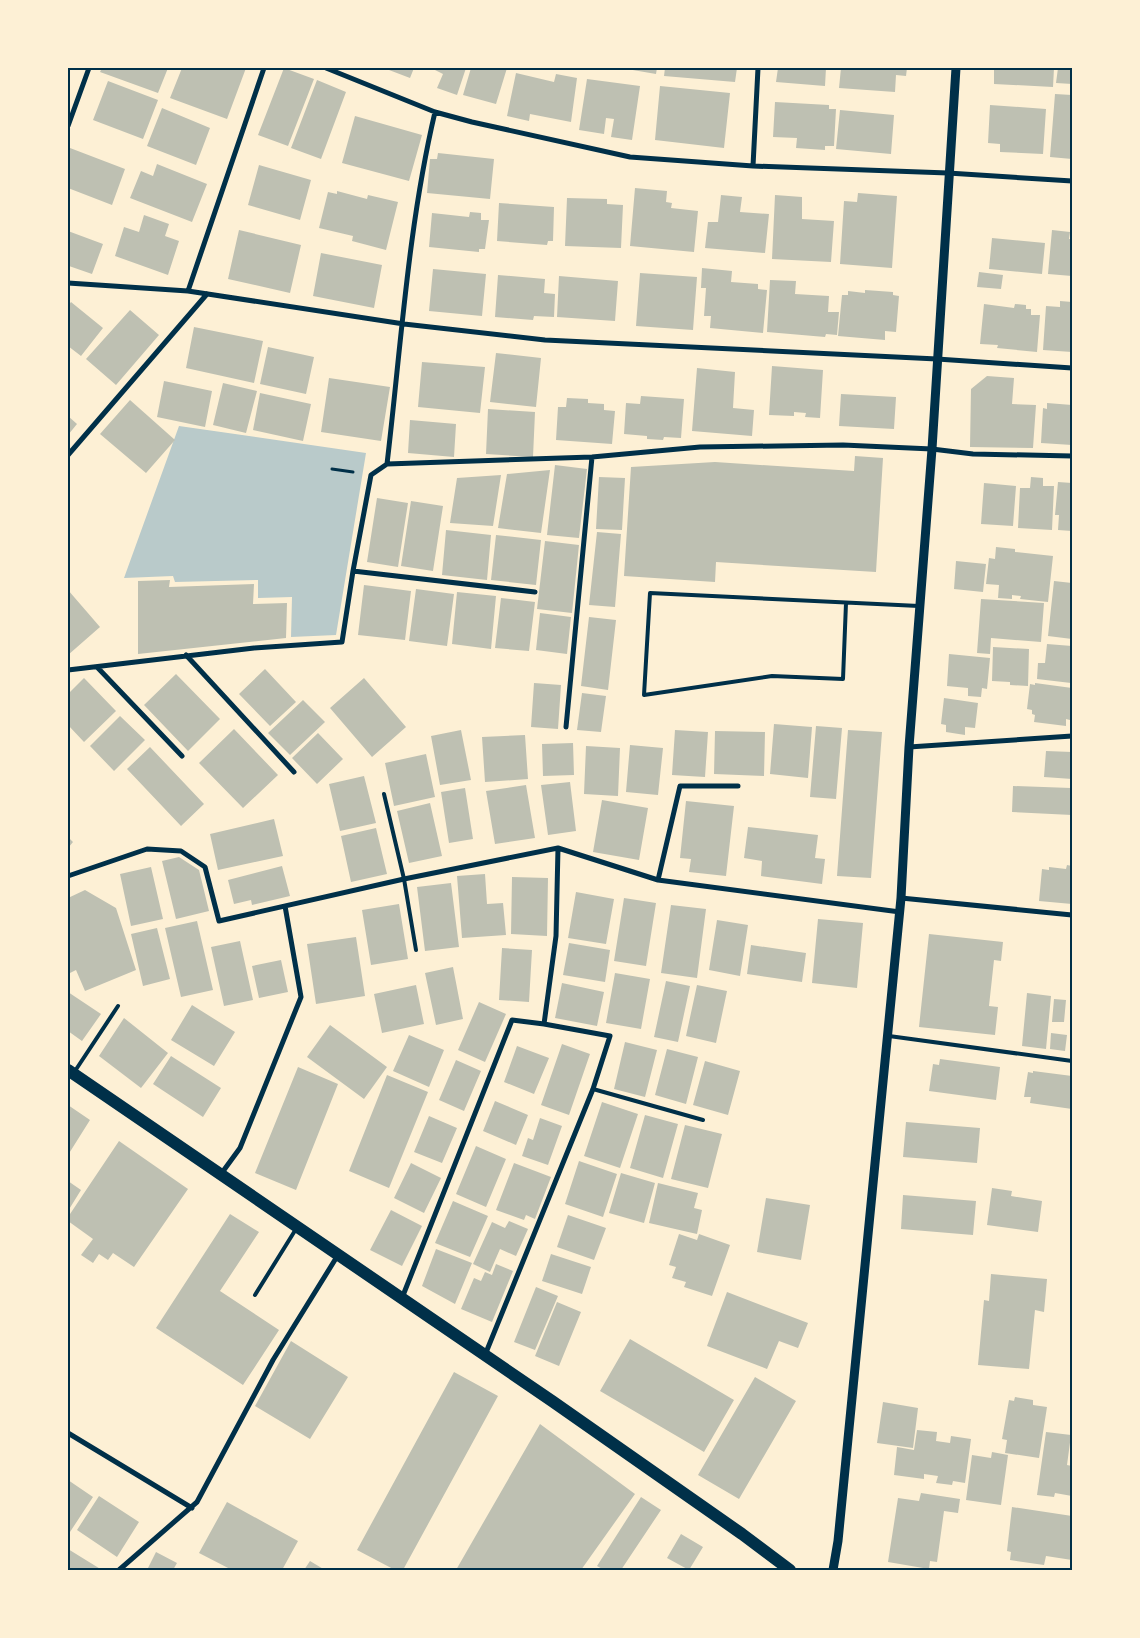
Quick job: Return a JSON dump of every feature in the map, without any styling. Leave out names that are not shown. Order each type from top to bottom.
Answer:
[{"type":"main road","points":[[70,1072],[402,1298],[742,1534],[790,1570]]},
{"type":"street","points":[[68,126],[89,68]]},
{"type":"street","points":[[188,291],[264,68]]},
{"type":"street","points":[[326,68],[435,112],[630,157],[753,166],[948,173],[1072,181]]},
{"type":"street","points":[[753,166],[758,68]]},
{"type":"street","points":[[832,1570],[838,1541],[886,1036],[900,912],[909,747],[932,449],[956,68]]},
{"type":"street","points":[[387,464],[404,324],[414,216],[423,163],[435,112]]},
{"type":"street","points":[[68,283],[188,291],[404,324],[545,340],[937,359],[1072,368]]},
{"type":"street","points":[[68,455],[207,294]]},
{"type":"street","points":[[68,670],[254,648],[342,642],[371,475],[387,464],[592,457],[710,447],[843,445],[932,449],[973,454],[1072,456]]},
{"type":"street","points":[[566,727],[592,457]]},
{"type":"street","points":[[353,571],[535,592]]},
{"type":"street","points":[[186,655],[294,772]]},
{"type":"street","points":[[97,667],[182,756]]},
{"type":"street","points":[[909,747],[1072,736]]},
{"type":"street","points":[[658,880],[680,786],[738,786]]},
{"type":"street","points":[[68,876],[147,849],[182,851],[205,867],[219,921],[404,879],[558,848],[658,880],[900,912]]},
{"type":"street","points":[[544,1024],[556,936],[558,848]]},
{"type":"street","points":[[901,898],[1072,915]]},
{"type":"street","points":[[221,1175],[240,1148],[301,998],[285,906]]},
{"type":"street","points":[[402,1298],[512,1020],[610,1036],[592,1089],[485,1356]]},
{"type":"street","points":[[119,1570],[198,1502],[272,1360],[338,1255]]},
{"type":"street","points":[[68,1433],[192,1508]]},
{"type":"lane","points":[[846,603],[843,679],[772,676],[644,695],[650,593],[919,606]]},
{"type":"lane","points":[[384,794],[404,879],[416,950]]},
{"type":"lane","points":[[70,1072],[118,1006]]},
{"type":"lane","points":[[886,1036],[1072,1061]]},
{"type":"lane","points":[[592,1089],[704,1120]]},
{"type":"lane","points":[[254,1295],[297,1227]]},
{"type":"shaded area","points":[[179,426],[366,453],[336,635],[291,637],[292,597],[258,598],[258,580],[175,582],[173,576],[124,578]]},
{"type":"building","points":[[102,68],[168,68],[158,93],[100,72]]},
{"type":"building","points":[[182,68],[246,68],[227,119],[170,98]]},
{"type":"building","points":[[284,68],[314,79],[288,146],[258,135]]},
{"type":"building","points":[[390,68],[414,68],[410,78],[389,70]]},
{"type":"building","points":[[431,68],[466,68],[457,95],[437,88],[443,74]]},
{"type":"building","points":[[471,68],[507,68],[496,104],[463,95]]},
{"type":"building","points":[[621,68],[657,68],[656,74]]},
{"type":"building","points":[[665,68],[737,68],[735,82],[664,76]]},
{"type":"building","points":[[778,68],[826,68],[825,86],[776,82]]},
{"type":"building","points":[[841,68],[907,68],[906,76],[896,75],[895,92],[839,88]]},
{"type":"building","points":[[994,68],[1054,68],[1053,87],[994,84]]},
{"type":"building","points":[[1058,68],[1072,68],[1072,84],[1056,83]]},
{"type":"building","points":[[516,73],[554,82],[556,74],[577,78],[571,122],[530,114],[529,121],[507,116]]},
{"type":"building","points":[[587,79],[640,86],[632,140],[611,137],[614,119],[606,118],[604,134],[579,130]]},
{"type":"building","points":[[317,80],[346,92],[321,159],[291,148]]},
{"type":"building","points":[[108,81],[158,100],[143,139],[93,120]]},
{"type":"building","points":[[660,86],[730,93],[724,148],[655,140]]},
{"type":"building","points":[[1055,94],[1072,95],[1072,159],[1050,157]]},
{"type":"building","points":[[775,102],[829,105],[829,109],[836,109],[834,146],[825,146],[825,150],[796,148],[797,138],[773,137]]},
{"type":"building","points":[[990,105],[1046,109],[1043,154],[1000,152],[1000,144],[988,143]]},
{"type":"building","points":[[162,108],[210,128],[196,165],[147,146]]},
{"type":"building","points":[[840,110],[894,115],[891,154],[836,149]]},
{"type":"building","points":[[355,116],[422,135],[409,181],[342,163]]},
{"type":"building","points":[[70,148],[125,169],[112,205],[68,188],[68,155]]},
{"type":"building","points":[[438,153],[494,159],[490,199],[427,193],[430,159],[437,159]]},
{"type":"building","points":[[157,164],[207,184],[192,222],[130,198],[141,171],[153,176]]},
{"type":"building","points":[[259,165],[311,180],[300,220],[248,205]]},
{"type":"building","points":[[635,188],[667,191],[666,202],[672,203],[671,208],[698,211],[694,252],[630,246]]},
{"type":"building","points":[[337,191],[367,199],[368,195],[398,202],[386,250],[352,241],[353,236],[319,228],[328,192],[337,194]]},
{"type":"building","points":[[858,193],[897,196],[892,268],[840,264],[844,201],[857,202]]},
{"type":"building","points":[[721,195],[742,197],[740,212],[769,214],[765,253],[705,248],[708,222],[718,222]]},
{"type":"building","points":[[775,195],[802,197],[802,219],[834,221],[831,262],[772,259]]},
{"type":"building","points":[[567,198],[607,199],[607,204],[623,205],[621,248],[565,246]]},
{"type":"building","points":[[499,203],[554,207],[553,241],[548,241],[547,245],[497,241]]},
{"type":"building","points":[[470,212],[481,213],[481,220],[489,220],[485,249],[479,249],[479,252],[429,247],[432,213],[469,217]]},
{"type":"building","points":[[144,215],[169,224],[165,236],[179,241],[168,275],[115,256],[124,227],[139,232]]},
{"type":"building","points":[[239,230],[301,245],[290,293],[228,279]]},
{"type":"building","points":[[1052,230],[1070,232],[1069,239],[1072,239],[1072,276],[1048,274]]},
{"type":"building","points":[[68,231],[103,244],[92,274],[69,266],[68,269]]},
{"type":"building","points":[[992,238],[1045,243],[1042,274],[989,269]]},
{"type":"building","points":[[321,253],[382,265],[374,308],[313,296]]},
{"type":"building","points":[[702,268],[732,271],[731,282],[758,284],[758,289],[767,290],[763,333],[710,328],[711,316],[704,316],[706,288],[701,288]]},
{"type":"building","points":[[433,269],[486,274],[482,316],[429,311]]},
{"type":"building","points":[[979,272],[1003,275],[1001,289],[977,287]]},
{"type":"building","points":[[640,273],[697,277],[693,330],[636,326]]},
{"type":"building","points":[[498,275],[545,279],[544,293],[555,294],[554,317],[534,316],[533,320],[495,317]]},
{"type":"building","points":[[559,276],[618,281],[615,321],[557,317]]},
{"type":"building","points":[[770,280],[796,281],[795,294],[829,296],[828,312],[839,312],[837,335],[826,334],[825,337],[767,332]]},
{"type":"building","points":[[865,290],[893,292],[893,295],[899,296],[896,332],[885,331],[885,340],[838,336],[842,295],[848,295],[848,291],[865,293]]},
{"type":"building","points":[[1060,301],[1072,302],[1072,352],[1043,350],[1046,306],[1060,307]]},
{"type":"building","points":[[71,302],[103,328],[81,356],[68,346],[68,306]]},
{"type":"building","points":[[984,304],[1014,308],[1015,304],[1026,305],[1026,309],[1031,309],[1031,315],[1040,315],[1037,352],[997,348],[998,345],[980,344]]},
{"type":"building","points":[[130,310],[159,335],[116,385],[86,359]]},
{"type":"building","points":[[194,327],[263,341],[254,383],[186,368]]},
{"type":"building","points":[[268,347],[314,357],[306,394],[260,384]]},
{"type":"building","points":[[496,353],[541,358],[536,407],[490,402]]},
{"type":"building","points":[[422,362],[485,367],[480,413],[418,407]]},
{"type":"building","points":[[772,366],[823,370],[820,418],[805,417],[806,413],[794,412],[794,416],[769,415]]},
{"type":"building","points":[[697,368],[735,372],[733,408],[754,410],[752,436],[692,431]]},
{"type":"building","points":[[987,376],[1014,378],[1012,404],[1036,405],[1033,448],[970,447],[971,389]]},
{"type":"building","points":[[329,378],[390,387],[381,441],[321,432]]},
{"type":"building","points":[[164,381],[212,391],[205,427],[157,417]]},
{"type":"building","points":[[223,383],[257,391],[246,433],[213,425]]},
{"type":"building","points":[[260,393],[311,404],[303,441],[253,430]]},
{"type":"building","points":[[841,394],[896,397],[894,429],[839,426]]},
{"type":"building","points":[[641,396],[684,399],[681,438],[647,439],[647,436],[624,434],[626,403],[640,404]]},
{"type":"building","points":[[567,398],[588,399],[588,403],[604,404],[604,410],[615,411],[612,444],[556,440],[558,407],[566,407]]},
{"type":"building","points":[[130,400],[175,440],[146,473],[100,434]]},
{"type":"building","points":[[1047,403],[1072,405],[1072,445],[1041,443],[1043,408],[1047,409]]},
{"type":"building","points":[[488,409],[535,412],[533,457],[486,454]]},
{"type":"building","points":[[68,416],[77,424],[68,435]]},
{"type":"building","points":[[410,420],[456,424],[454,457],[408,453]]},
{"type":"building","points":[[855,456],[883,458],[876,572],[716,562],[715,582],[624,576],[631,467],[715,462],[854,471]]},
{"type":"building","points":[[555,465],[587,469],[579,538],[547,535]]},
{"type":"building","points":[[550,470],[541,533],[498,528],[507,474]]},
{"type":"building","points":[[501,475],[493,526],[450,523],[457,478]]},
{"type":"building","points":[[599,477],[625,478],[622,530],[596,529]]},
{"type":"building","points":[[1031,477],[1043,478],[1043,486],[1054,486],[1052,530],[1018,528],[1020,488],[1030,488]]},
{"type":"building","points":[[1058,482],[1072,483],[1072,531],[1058,530],[1059,515],[1055,515]]},
{"type":"building","points":[[984,483],[1016,486],[1013,526],[981,524]]},
{"type":"building","points":[[377,498],[408,503],[398,567],[367,562]]},
{"type":"building","points":[[411,501],[443,506],[433,571],[401,566]]},
{"type":"building","points":[[446,530],[491,535],[487,580],[442,575]]},
{"type":"building","points":[[597,532],[621,534],[615,607],[589,605]]},
{"type":"building","points":[[496,535],[541,540],[536,585],[491,580]]},
{"type":"building","points":[[545,541],[579,545],[572,613],[537,609]]},
{"type":"building","points":[[996,547],[1015,549],[1015,552],[1053,556],[1048,602],[1020,599],[1021,596],[1012,595],[1012,599],[998,598],[999,585],[986,584],[989,558],[995,559]]},
{"type":"building","points":[[956,561],[986,564],[983,592],[954,589]]},
{"type":"building","points":[[170,580],[169,587],[254,584],[253,604],[287,603],[286,638],[138,654],[138,581]]},
{"type":"building","points":[[1054,581],[1072,583],[1072,639],[1048,636]]},
{"type":"building","points":[[364,585],[411,591],[405,640],[358,635]]},
{"type":"building","points":[[416,589],[454,594],[447,646],[409,641]]},
{"type":"building","points":[[68,590],[100,627],[68,655]]},
{"type":"building","points":[[457,592],[496,596],[491,649],[452,644]]},
{"type":"building","points":[[501,598],[535,602],[529,651],[495,648]]},
{"type":"building","points":[[981,599],[1044,603],[1041,642],[991,638],[990,654],[977,653]]},
{"type":"building","points":[[540,613],[571,617],[567,654],[536,650]]},
{"type":"building","points":[[589,617],[616,620],[608,690],[581,686]]},
{"type":"building","points":[[1047,644],[1072,646],[1071,683],[1037,679],[1038,663],[1045,663]]},
{"type":"building","points":[[993,647],[1029,649],[1028,686],[992,681]]},
{"type":"building","points":[[949,654],[990,658],[987,689],[982,688],[981,697],[968,696],[968,688],[947,686]]},
{"type":"building","points":[[265,669],[296,702],[270,726],[239,694]]},
{"type":"building","points":[[176,674],[220,719],[188,751],[144,705]]},
{"type":"building","points":[[84,678],[116,711],[84,742],[68,725],[68,694]]},
{"type":"building","points":[[364,678],[406,727],[372,757],[330,708]]},
{"type":"building","points":[[534,683],[561,685],[558,729],[531,727]]},
{"type":"building","points":[[1035,683],[1072,688],[1070,720],[1066,719],[1066,726],[1034,722],[1035,715],[1032,714],[1032,710],[1027,709],[1030,684],[1035,685]]},
{"type":"building","points":[[582,693],[606,696],[601,732],[577,730]]},
{"type":"building","points":[[944,698],[978,703],[975,728],[965,727],[965,735],[946,732],[946,725],[941,724]]},
{"type":"building","points":[[303,700],[325,722],[290,755],[268,733]]},
{"type":"building","points":[[120,716],[145,740],[114,771],[90,746]]},
{"type":"building","points":[[774,724],[812,727],[808,778],[770,774]]},
{"type":"building","points":[[816,726],[842,728],[836,799],[810,797]]},
{"type":"building","points":[[234,729],[278,775],[243,808],[199,763]]},
{"type":"building","points":[[461,730],[471,780],[440,785],[431,736]]},
{"type":"building","points":[[675,730],[708,732],[705,777],[672,775]]},
{"type":"building","points":[[848,730],[882,732],[871,878],[837,876]]},
{"type":"building","points":[[715,731],[765,732],[764,776],[714,774]]},
{"type":"building","points":[[318,733],[343,759],[317,784],[292,758]]},
{"type":"building","points":[[525,735],[528,779],[485,782],[482,737]]},
{"type":"building","points":[[573,743],[574,775],[543,776],[542,744]]},
{"type":"building","points":[[630,745],[663,748],[658,795],[626,792]]},
{"type":"building","points":[[586,746],[620,748],[618,796],[584,794]]},
{"type":"building","points":[[150,747],[204,804],[181,826],[127,769]]},
{"type":"building","points":[[1046,751],[1072,752],[1072,779],[1044,777]]},
{"type":"building","points":[[426,754],[435,797],[394,806],[385,763]]},
{"type":"building","points":[[364,776],[376,823],[340,831],[329,784]]},
{"type":"building","points":[[570,782],[576,831],[548,835],[541,785]]},
{"type":"building","points":[[526,785],[535,838],[495,844],[486,791]]},
{"type":"building","points":[[1013,786],[1071,788],[1072,815],[1012,812]]},
{"type":"building","points":[[465,788],[473,839],[449,843],[441,792]]},
{"type":"building","points":[[602,800],[648,808],[639,860],[593,852]]},
{"type":"building","points":[[686,801],[734,806],[726,876],[689,872],[691,859],[680,858]]},
{"type":"building","points":[[430,803],[442,856],[409,863],[397,811]]},
{"type":"building","points":[[274,819],[283,856],[218,870],[210,834]]},
{"type":"building","points":[[748,827],[818,835],[815,858],[825,859],[822,884],[761,876],[762,861],[744,858]]},
{"type":"building","points":[[376,828],[387,874],[351,882],[341,836]]},
{"type":"building","points":[[68,837],[73,842],[68,848]]},
{"type":"building","points":[[179,857],[199,870],[209,911],[176,919],[162,861]]},
{"type":"building","points":[[1067,865],[1072,866],[1072,904],[1039,901],[1042,869],[1049,870],[1049,867],[1066,869]]},
{"type":"building","points":[[282,866],[290,896],[252,905],[251,900],[234,904],[228,880]]},
{"type":"building","points":[[151,867],[163,919],[131,926],[120,874]]},
{"type":"building","points":[[485,874],[487,904],[503,903],[506,935],[462,938],[457,876]]},
{"type":"building","points":[[512,877],[548,878],[547,936],[511,934]]},
{"type":"building","points":[[451,883],[459,947],[425,951],[417,887]]},
{"type":"building","points":[[85,890],[116,908],[136,970],[85,991],[76,970],[68,974],[68,898]]},
{"type":"building","points":[[576,892],[614,899],[606,944],[568,938]]},
{"type":"building","points":[[624,898],[656,903],[646,966],[614,961]]},
{"type":"building","points":[[399,904],[408,959],[371,965],[362,910]]},
{"type":"building","points":[[671,905],[706,909],[697,978],[661,973]]},
{"type":"building","points":[[818,919],[863,923],[857,988],[812,983]]},
{"type":"building","points":[[717,920],[748,925],[740,976],[709,970]]},
{"type":"building","points":[[197,921],[213,990],[181,997],[165,928]]},
{"type":"building","points":[[157,928],[170,979],[143,986],[131,934]]},
{"type":"building","points":[[929,934],[1003,942],[1001,961],[994,960],[989,1006],[998,1007],[995,1035],[919,1027]]},
{"type":"building","points":[[356,937],[365,996],[316,1004],[307,944]]},
{"type":"building","points":[[240,941],[253,1000],[224,1006],[211,947]]},
{"type":"building","points":[[569,943],[610,950],[605,982],[563,975]]},
{"type":"building","points":[[751,945],[806,953],[802,982],[747,974]]},
{"type":"building","points":[[502,948],[532,950],[529,1002],[499,1000]]},
{"type":"building","points":[[281,960],[288,992],[259,998],[252,966]]},
{"type":"building","points":[[453,967],[463,1019],[436,1025],[425,973]]},
{"type":"building","points":[[615,973],[650,979],[641,1029],[606,1023]]},
{"type":"building","points":[[666,981],[690,986],[678,1042],[654,1037]]},
{"type":"building","points":[[562,983],[604,992],[597,1026],[555,1018]]},
{"type":"building","points":[[416,985],[424,1024],[382,1033],[374,994]]},
{"type":"building","points":[[697,985],[727,991],[716,1043],[686,1036]]},
{"type":"building","points":[[68,992],[101,1014],[82,1041],[68,1031]]},
{"type":"building","points":[[1027,993],[1051,996],[1046,1049],[1022,1046]]},
{"type":"building","points":[[1054,999],[1066,1000],[1064,1022],[1052,1022]]},
{"type":"building","points":[[479,1002],[506,1014],[485,1062],[458,1050]]},
{"type":"building","points":[[192,1005],[235,1032],[214,1066],[171,1040]]},
{"type":"building","points":[[124,1018],[168,1053],[141,1088],[99,1056]]},
{"type":"building","points":[[330,1025],[387,1067],[364,1099],[307,1057]]},
{"type":"building","points":[[1051,1033],[1067,1035],[1065,1051],[1050,1049]]},
{"type":"building","points":[[409,1035],[444,1050],[429,1087],[393,1071]]},
{"type":"building","points":[[625,1042],[657,1050],[645,1097],[614,1089]]},
{"type":"building","points":[[562,1044],[590,1054],[569,1115],[541,1105]]},
{"type":"building","points":[[517,1046],[549,1058],[534,1094],[504,1082]]},
{"type":"building","points":[[667,1049],[698,1057],[686,1104],[655,1095]]},
{"type":"building","points":[[171,1056],[221,1088],[203,1117],[153,1084]]},
{"type":"building","points":[[940,1059],[1000,1067],[996,1100],[929,1091],[933,1064],[939,1065]]},
{"type":"building","points":[[456,1060],[481,1071],[464,1111],[439,1100]]},
{"type":"building","points":[[705,1061],[740,1071],[728,1115],[693,1105]]},
{"type":"building","points":[[298,1067],[338,1084],[296,1190],[255,1173]]},
{"type":"building","points":[[1033,1071],[1072,1076],[1072,1109],[1030,1103],[1031,1097],[1024,1097],[1028,1072],[1033,1073]]},
{"type":"building","points":[[387,1075],[428,1092],[389,1188],[349,1171]]},
{"type":"building","points":[[495,1101],[528,1115],[516,1145],[483,1131]]},
{"type":"building","points":[[602,1102],[638,1114],[620,1168],[584,1156]]},
{"type":"building","points":[[68,1105],[90,1120],[68,1155]]},
{"type":"building","points":[[645,1115],[678,1124],[663,1178],[630,1168]]},
{"type":"building","points":[[429,1116],[457,1128],[442,1163],[414,1152]]},
{"type":"building","points":[[540,1118],[562,1126],[548,1165],[522,1156],[528,1138],[533,1140]]},
{"type":"building","points":[[906,1122],[980,1128],[977,1163],[903,1157]]},
{"type":"building","points":[[685,1125],[722,1134],[708,1188],[671,1179]]},
{"type":"building","points":[[119,1141],[188,1189],[134,1267],[113,1253],[108,1260],[99,1254],[93,1263],[81,1255],[93,1239],[68,1221],[68,1217]]},
{"type":"building","points":[[476,1146],[506,1159],[486,1207],[456,1194]]},
{"type":"building","points":[[579,1161],[617,1174],[603,1217],[565,1204]]},
{"type":"building","points":[[411,1163],[441,1178],[424,1213],[394,1198]]},
{"type":"building","points":[[514,1163],[551,1177],[535,1219],[526,1215],[524,1220],[496,1210]]},
{"type":"building","points":[[621,1173],[655,1183],[644,1223],[609,1213]]},
{"type":"building","points":[[68,1181],[81,1190],[68,1211]]},
{"type":"building","points":[[658,1183],[698,1193],[694,1208],[702,1210],[697,1234],[649,1223]]},
{"type":"building","points":[[992,1188],[1012,1191],[1011,1196],[1042,1201],[1038,1232],[987,1225]]},
{"type":"building","points":[[903,1195],[976,1201],[973,1235],[901,1229]]},
{"type":"building","points":[[766,1198],[810,1205],[801,1260],[757,1252]]},
{"type":"building","points":[[453,1201],[488,1216],[470,1257],[435,1243]]},
{"type":"building","points":[[391,1210],[422,1226],[402,1266],[370,1250]]},
{"type":"building","points":[[230,1214],[259,1232],[220,1291],[279,1330],[243,1385],[156,1328]]},
{"type":"building","points":[[568,1215],[606,1228],[594,1260],[557,1247]]},
{"type":"building","points":[[509,1221],[528,1229],[516,1256],[500,1249],[490,1272],[473,1264],[492,1222],[505,1228]]},
{"type":"building","points":[[679,1234],[697,1240],[699,1234],[730,1245],[712,1296],[684,1287],[686,1282],[672,1278],[676,1267],[669,1265]]},
{"type":"building","points":[[436,1249],[472,1263],[455,1304],[422,1286]]},
{"type":"building","points":[[551,1254],[591,1267],[582,1294],[542,1281]]},
{"type":"building","points":[[496,1264],[513,1271],[492,1322],[461,1309],[474,1278],[481,1281],[485,1272],[492,1275]]},
{"type":"building","points":[[991,1274],[1047,1279],[1044,1312],[1035,1310],[1029,1369],[978,1365],[984,1300],[989,1301]]},
{"type":"building","points":[[536,1287],[558,1296],[535,1350],[514,1342]]},
{"type":"building","points":[[727,1292],[808,1323],[798,1348],[779,1341],[767,1369],[707,1346]]},
{"type":"building","points":[[557,1302],[581,1312],[559,1366],[535,1356]]},
{"type":"building","points":[[630,1339],[734,1400],[704,1452],[600,1391]]},
{"type":"building","points":[[291,1341],[348,1377],[310,1439],[255,1406]]},
{"type":"building","points":[[454,1372],[498,1396],[403,1570],[395,1570],[357,1550]]},
{"type":"building","points":[[755,1377],[796,1401],[739,1499],[698,1475]]},
{"type":"building","points":[[1015,1397],[1033,1400],[1033,1405],[1047,1407],[1039,1458],[1005,1453],[1007,1440],[1002,1439],[1009,1400],[1014,1401]]},
{"type":"building","points":[[883,1402],[918,1408],[913,1448],[877,1443]]},
{"type":"building","points":[[540,1424],[635,1494],[581,1570],[456,1570]]},
{"type":"building","points":[[917,1430],[937,1432],[936,1441],[950,1443],[951,1436],[971,1439],[965,1483],[953,1481],[952,1485],[936,1483],[938,1476],[924,1474],[924,1479],[894,1475],[897,1447],[914,1450]]},
{"type":"building","points":[[1046,1432],[1071,1435],[1067,1465],[1072,1466],[1072,1496],[1055,1493],[1054,1497],[1037,1495]]},
{"type":"building","points":[[992,1452],[1008,1455],[1001,1505],[966,1500],[972,1455],[991,1458]]},
{"type":"building","points":[[68,1480],[93,1497],[70,1532],[68,1531]]},
{"type":"building","points":[[921,1493],[960,1499],[958,1513],[944,1511],[937,1562],[930,1561],[929,1569],[888,1562],[898,1498],[919,1501]]},
{"type":"building","points":[[99,1496],[139,1522],[117,1557],[77,1530]]},
{"type":"building","points":[[641,1497],[661,1510],[621,1570],[604,1570],[597,1566]]},
{"type":"building","points":[[227,1502],[298,1541],[282,1570],[232,1570],[199,1553]]},
{"type":"building","points":[[1012,1507],[1072,1516],[1072,1560],[1046,1556],[1044,1565],[1010,1560],[1011,1552],[1007,1551]]},
{"type":"building","points":[[681,1534],[703,1547],[689,1570],[667,1558]]},
{"type":"building","points":[[68,1549],[102,1570],[68,1570]]},
{"type":"building","points":[[156,1552],[177,1563],[173,1570],[147,1570]]},
{"type":"building","points":[[310,1561],[325,1570],[304,1570]]}]
